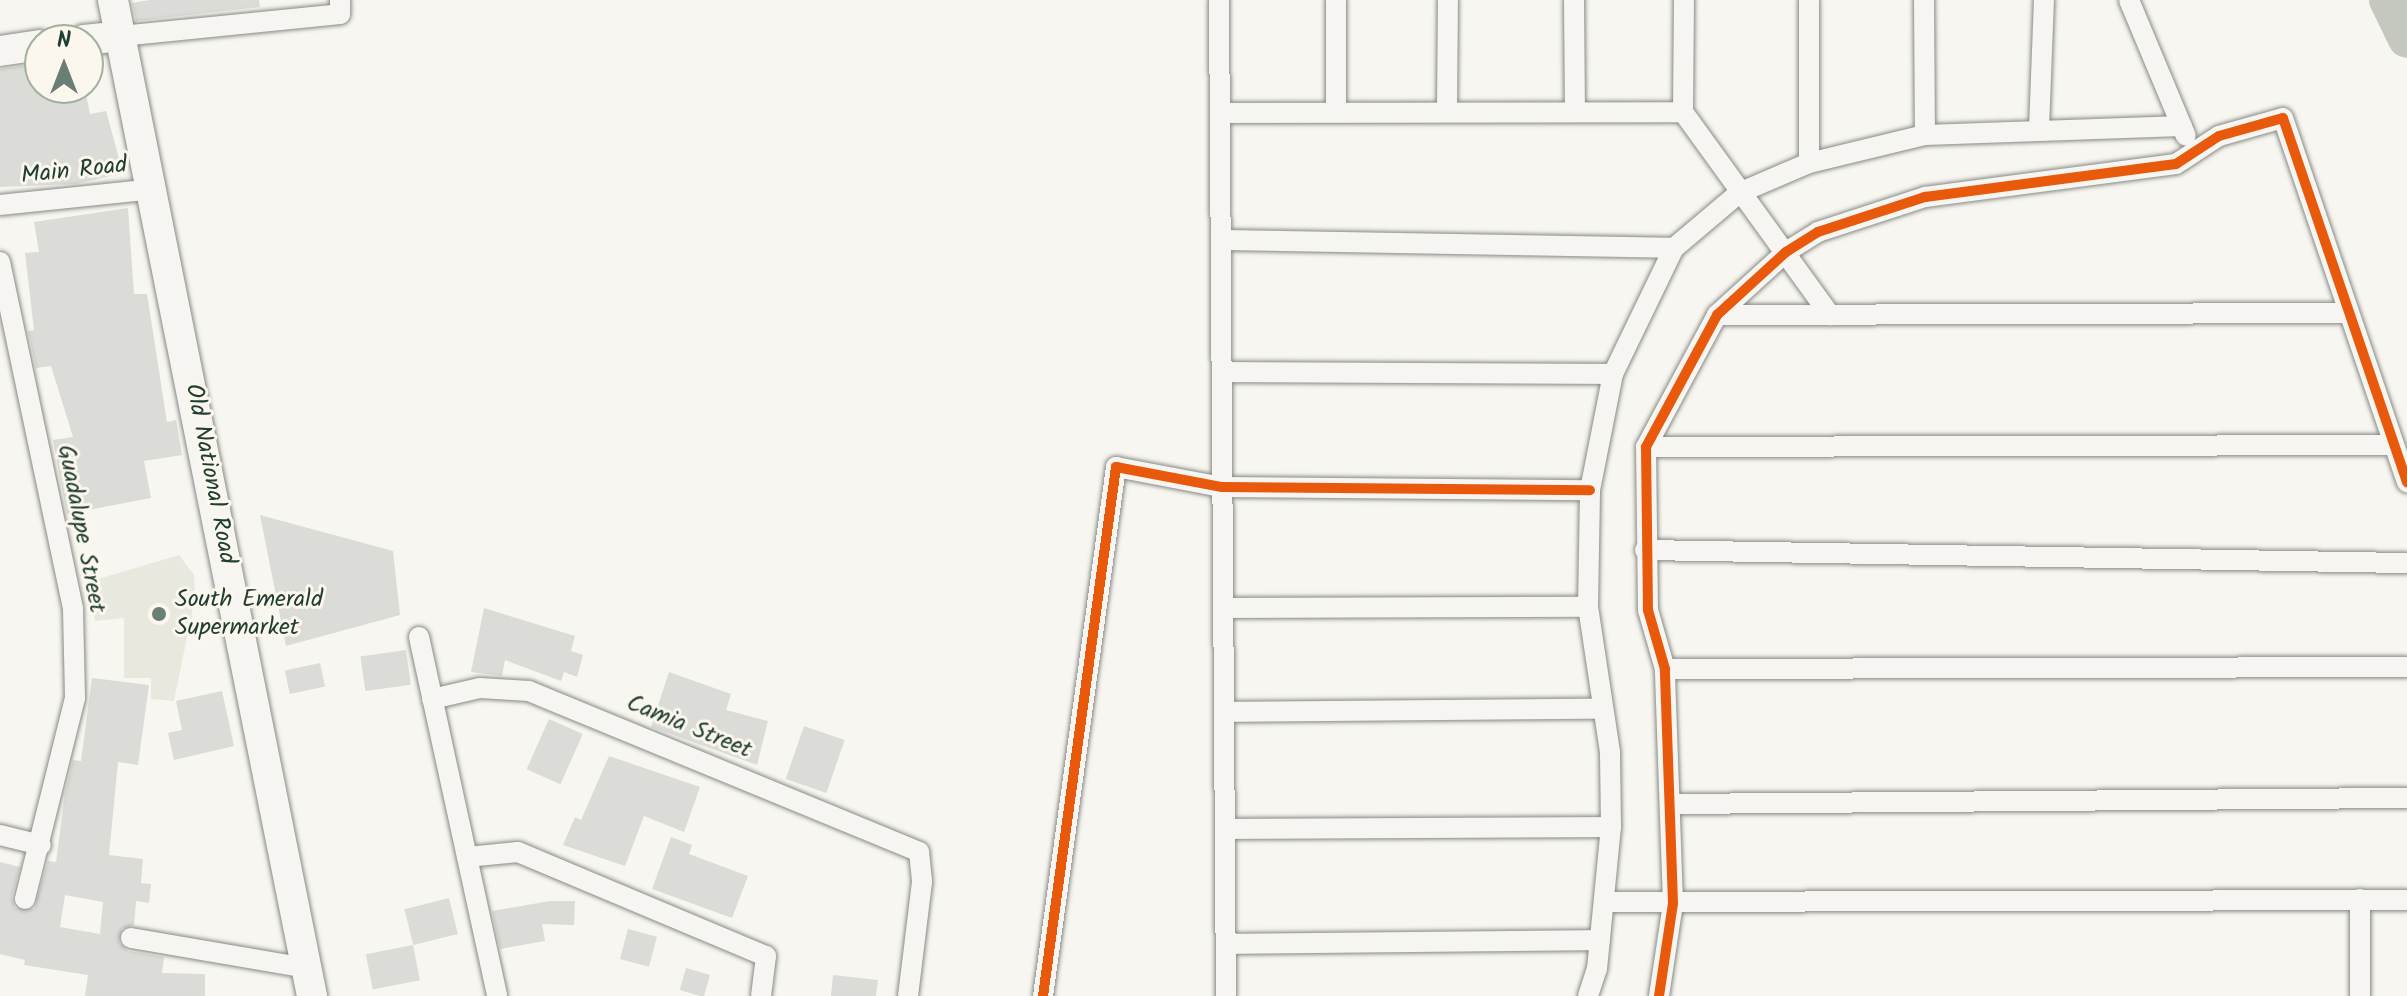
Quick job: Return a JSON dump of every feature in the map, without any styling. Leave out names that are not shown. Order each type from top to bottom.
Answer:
[{"type":"main road","name":"Old National Road","points":[[113,0],[154,189],[309,982]]},
{"type":"main road","points":[[104,38],[121,36]]},
{"type":"main road","points":[[0,51],[24,47]]},
{"type":"street","points":[[121,36],[340,14],[340,0]]},
{"type":"street","points":[[1219,0],[1226,996]]},
{"type":"street","points":[[1336,0],[1336,110]]},
{"type":"street","points":[[1447,111],[1448,0]]},
{"type":"street","points":[[1574,0],[1575,111]]},
{"type":"street","points":[[1684,0],[1683,112],[1830,315]]},
{"type":"street","points":[[1809,0],[1809,163]]},
{"type":"street","points":[[1924,0],[1925,135]]},
{"type":"street","points":[[2039,129],[2044,0]]},
{"type":"street","points":[[2129,0],[2193,153]]},
{"type":"street","points":[[1220,113],[1336,110],[1683,112]]},
{"type":"street","points":[[1659,996],[1673,903],[1665,669],[1648,610],[1646,447],[1717,315],[1786,252],[1818,232],[1925,197],[2176,164],[2219,136],[2283,118],[2407,482]]},
{"type":"street","points":[[1588,996],[1600,940],[1611,827],[1603,709],[1588,607],[1590,490],[1613,374],[1674,248],[1739,193],[1809,163],[1925,135],[2182,126]]},
{"type":"street","name":"Main Road","points":[[0,205],[154,189]]},
{"type":"street","points":[[1221,240],[1674,248]]},
{"type":"street","name":"Guadalupe Street","points":[[0,262],[73,609],[75,698],[41,845],[25,899]]},
{"type":"street","points":[[1717,315],[2349,313]]},
{"type":"street","points":[[1222,372],[1613,374]]},
{"type":"street","points":[[1646,447],[2394,445]]},
{"type":"street","points":[[1043,996],[1116,467],[1222,487],[1590,490]]},
{"type":"street","points":[[1645,550],[2407,563]]},
{"type":"street","points":[[1224,608],[1588,607]]},
{"type":"street","points":[[419,637],[497,996]]},
{"type":"street","points":[[1665,669],[2407,667]]},
{"type":"street","name":"Camia Street","points":[[432,699],[480,688],[529,691],[919,852],[922,882],[908,996]]},
{"type":"street","points":[[1224,712],[1603,709]]},
{"type":"street","points":[[1670,804],[2407,798]]},
{"type":"street","points":[[1225,829],[1611,827]]},
{"type":"street","points":[[0,835],[41,845]]},
{"type":"street","points":[[467,857],[518,852],[766,956],[761,996]]},
{"type":"street","points":[[2360,899],[2360,996]]},
{"type":"street","points":[[1604,902],[2407,900]]},
{"type":"street","points":[[131,938],[309,982]]},
{"type":"street","points":[[1226,944],[1600,940]]},
{"type":"shaded area","points":[[179,555],[194,575],[195,598],[174,701],[151,699],[151,678],[124,678],[124,618],[95,621],[88,582]]},
{"type":"building","points":[[150,0],[259,0],[260,7],[136,21],[132,3]]},
{"type":"building","points":[[24,65],[24,104],[88,104],[90,114],[106,111],[123,173],[76,184],[0,187],[0,69]]},
{"type":"building","points":[[128,208],[134,294],[147,294],[167,422],[176,420],[182,455],[144,461],[151,498],[67,514],[53,440],[73,437],[51,366],[36,368],[28,331],[34,330],[25,253],[39,252],[34,222]]},
{"type":"building","points":[[260,515],[393,551],[400,615],[286,646]]},
{"type":"building","points":[[484,608],[575,636],[571,651],[583,655],[577,677],[564,672],[561,681],[505,660],[502,676],[471,672]]},
{"type":"building","points":[[406,650],[411,685],[365,691],[360,656]]},
{"type":"building","points":[[320,663],[325,686],[290,694],[285,670]]},
{"type":"building","points":[[669,672],[731,694],[726,710],[768,721],[757,765],[651,727]]},
{"type":"building","points":[[92,678],[149,685],[138,765],[118,762],[109,855],[143,859],[141,883],[151,884],[149,903],[136,901],[134,925],[122,929],[119,942],[128,951],[164,957],[162,973],[205,974],[205,996],[85,996],[88,975],[24,965],[25,960],[0,954],[0,862],[20,867],[12,897],[15,908],[34,909],[48,861],[56,862],[65,793],[73,760],[81,761]],"holes":[[[65,895],[103,902],[100,934],[60,927]]]},
{"type":"building","points":[[222,691],[234,746],[174,760],[168,733],[182,730],[176,701]]},
{"type":"building","points":[[549,719],[583,734],[560,784],[527,769]]},
{"type":"building","points":[[804,726],[845,740],[826,793],[786,779]]},
{"type":"building","points":[[609,756],[700,787],[684,832],[644,816],[625,866],[563,845],[575,817],[581,820]]},
{"type":"building","points":[[671,837],[692,845],[689,854],[748,876],[732,918],[652,889]]},
{"type":"building","points":[[449,898],[458,934],[413,945],[404,909]]},
{"type":"building","points":[[550,901],[575,901],[574,925],[542,924],[545,941],[500,949],[492,911]]},
{"type":"building","points":[[628,929],[657,937],[649,967],[620,959]]},
{"type":"building","points":[[413,945],[420,980],[373,989],[366,954]]},
{"type":"building","points":[[686,968],[710,975],[704,996],[680,990]]},
{"type":"building","points":[[833,975],[878,980],[876,996],[831,996]]},
{"type":"waterway","points":[[2388,0],[2407,39]]},
{"type":"cycle path","points":[[1659,996],[1673,903],[1665,669],[1648,610],[1646,447],[1717,315],[1786,252],[1818,232],[1925,197],[2176,164],[2219,136],[2283,118],[2407,482]]},
{"type":"cycle path","points":[[1043,996],[1116,467],[1222,487],[1590,490]]},
{"type":"place","name":"South Emerald Supermarket","points":[[159,614]]}]
